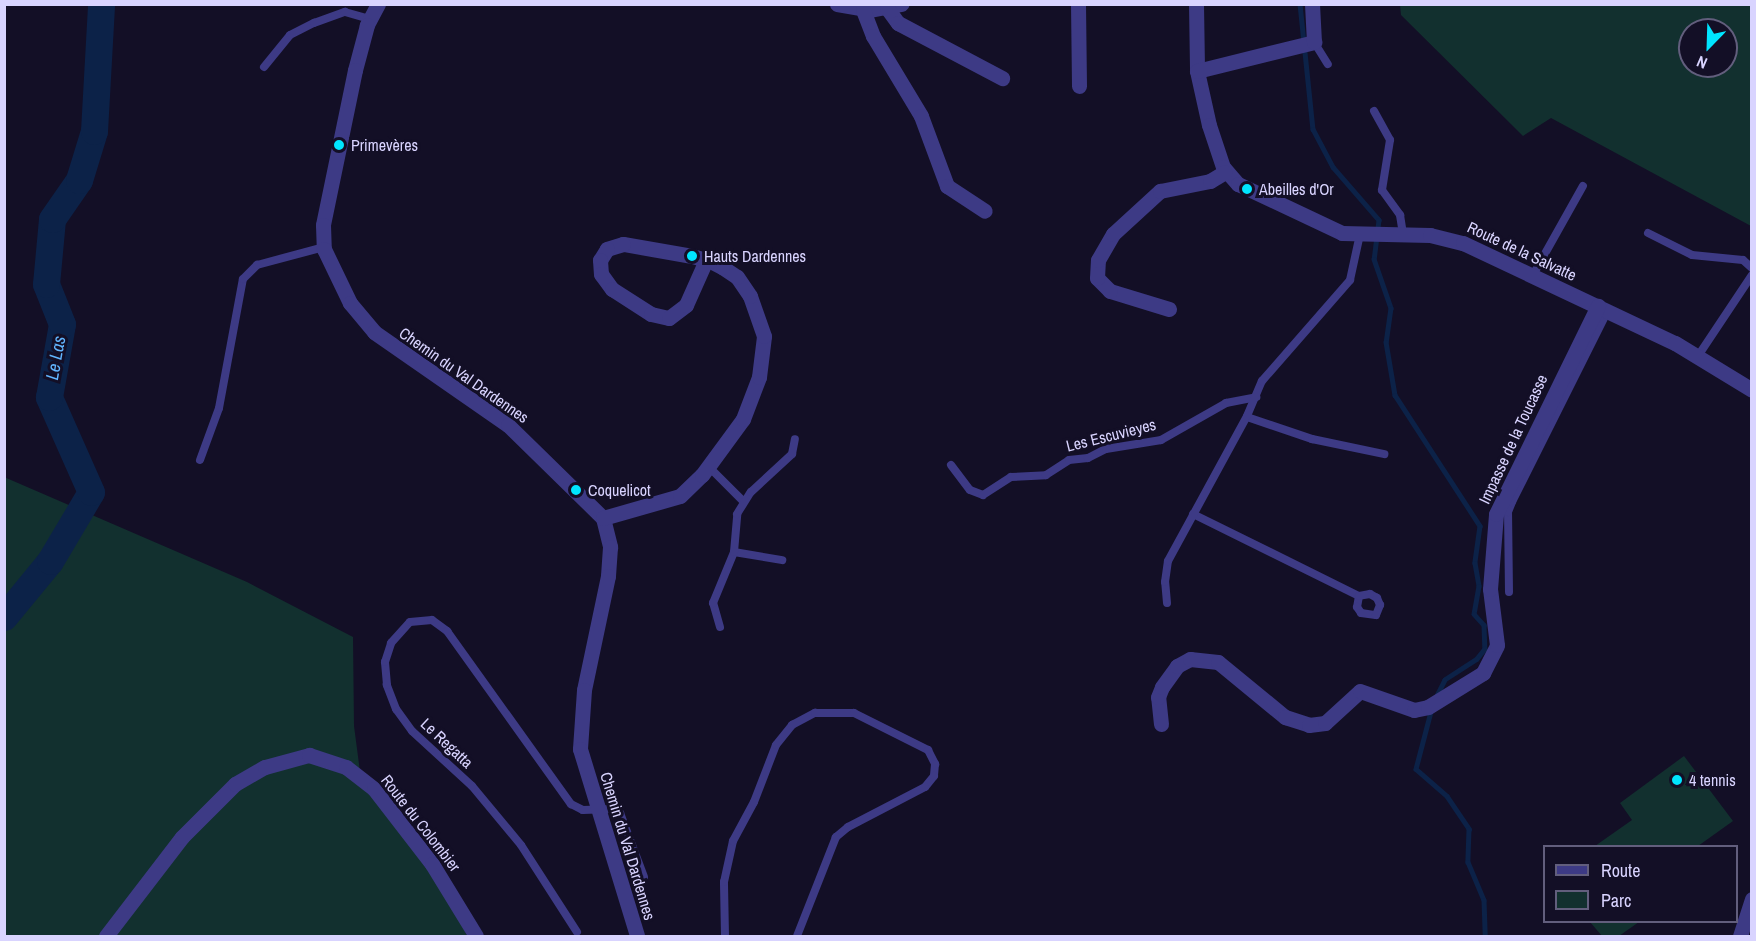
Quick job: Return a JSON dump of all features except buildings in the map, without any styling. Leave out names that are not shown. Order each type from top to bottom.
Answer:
[{"type":"street","name":"Chemin du Val Dardennes","points":[[378,4],[370,19],[325,213],[324,248],[350,303],[374,332],[508,425],[603,518],[610,547],[608,576],[584,690],[579,733],[580,749],[637,936]]},
{"type":"street","points":[[837,4],[863,10],[894,6],[898,23],[1002,78]]},
{"type":"street","points":[[1078,4],[1079,86]]},
{"type":"street","points":[[1169,309],[1110,291],[1097,278],[1098,260],[1113,234],[1160,191],[1210,181],[1226,172],[1197,71],[1196,4]]},
{"type":"street","points":[[1197,71],[1307,43],[1312,4]]},
{"type":"street","points":[[863,10],[873,36],[921,116],[947,186],[985,211]]},
{"type":"street","name":"Route de la Salvatte","points":[[1226,172],[1238,184],[1335,231],[1453,239],[1603,308],[1698,356],[1751,388]]},
{"type":"street","points":[[603,518],[680,496],[709,467],[743,419],[759,377],[765,346],[761,318],[743,285],[731,272],[706,260],[624,244],[607,249],[599,266],[612,289],[651,314],[669,318],[686,305],[706,260]]},
{"type":"street","name":"Impasse de la Toucasse","points":[[1161,724],[1158,697],[1162,687],[1177,666],[1191,658],[1218,662],[1296,722],[1325,723],[1360,691],[1372,692],[1402,708],[1428,707],[1483,673],[1495,654],[1492,531],[1603,308]]},
{"type":"street","name":"Route du Colombier","points":[[106,936],[182,837],[235,784],[264,767],[309,755],[346,767],[374,789],[432,864],[476,936]]},
{"type":"street","points":[[1740,936],[1752,899]]},
{"type":"lane","points":[[264,67],[290,35],[314,23],[345,12],[370,19]]},
{"type":"lane","points":[[1307,43],[1328,64]]},
{"type":"lane","points":[[1374,111],[1390,140],[1382,190],[1403,222],[1403,235]]},
{"type":"lane","points":[[1533,275],[1583,186]]},
{"type":"lane","points":[[1648,233],[1692,255],[1743,260],[1752,268]]},
{"type":"lane","points":[[1167,603],[1165,582],[1168,561],[1247,417],[1264,377],[1350,280],[1360,234]]},
{"type":"lane","points":[[200,460],[219,408],[243,279],[256,265],[324,248]]},
{"type":"lane","points":[[1698,356],[1752,275]]},
{"type":"lane","name":"Les Escuvieyes","points":[[951,465],[970,490],[983,495],[1011,477],[1046,475],[1069,460],[1088,458],[1106,449],[1161,440],[1226,403],[1256,397]]},
{"type":"lane","points":[[1247,417],[1290,433],[1384,454]]},
{"type":"lane","points":[[720,627],[713,603],[734,552],[735,522],[744,502],[792,454],[795,439]]},
{"type":"lane","points":[[709,467],[744,502]]},
{"type":"lane","points":[[1507,501],[1509,592]]},
{"type":"lane","points":[[1193,514],[1359,596]]},
{"type":"lane","points":[[734,552],[782,560]]},
{"type":"lane","name":"Le Regatta","points":[[577,932],[521,845],[452,765],[412,732],[396,709],[387,685],[385,662],[391,643],[403,629],[425,618],[447,631],[564,798],[583,810],[599,810]]},
{"type":"lane","points":[[725,936],[724,882],[733,841],[754,802],[776,745],[792,725],[815,713],[854,713],[928,750],[935,764],[934,776],[925,788],[854,824],[836,837],[797,936]]},
{"type":"lane","points":[[599,810],[616,811],[625,818],[644,877]]},
{"type":"green space","points":[[1400,5],[1751,5],[1751,226],[1551,118],[1523,136],[1401,15]]},
{"type":"green space","points":[[4,477],[247,582],[353,637],[354,726],[361,779],[439,875],[467,936],[5,936]]},
{"type":"green space","name":"4 tennis","points":[[1684,756],[1733,821],[1699,845],[1596,845],[1632,820],[1620,803]]},
{"type":"green space","points":[[1591,923],[1638,923],[1619,936],[1602,936]]},
{"type":"waterway","name":"Le Las","points":[[4,617],[50,561],[91,492],[49,397],[62,324],[46,284],[52,219],[79,180],[94,131],[101,4]]},
{"type":"waterway","points":[[1300,4],[1313,129],[1333,167],[1379,220],[1374,259],[1391,308],[1386,342],[1395,395],[1480,526],[1475,563],[1479,586],[1474,614],[1484,625],[1485,649],[1477,659],[1445,680],[1438,694]]},
{"type":"waterway","points":[[1432,708],[1416,769],[1447,796],[1469,829],[1468,862],[1484,900],[1485,936]]},
{"type":"place","name":"Primevères","points":[[339,145]]},
{"type":"place","name":"Abeilles d'Or","points":[[1247,189]]},
{"type":"place","name":"Hauts Dardennes","points":[[692,256]]},
{"type":"place","name":"Coquelicot","points":[[576,490]]},
{"type":"place","name":"4 tennis","points":[[1677,780]]}]
